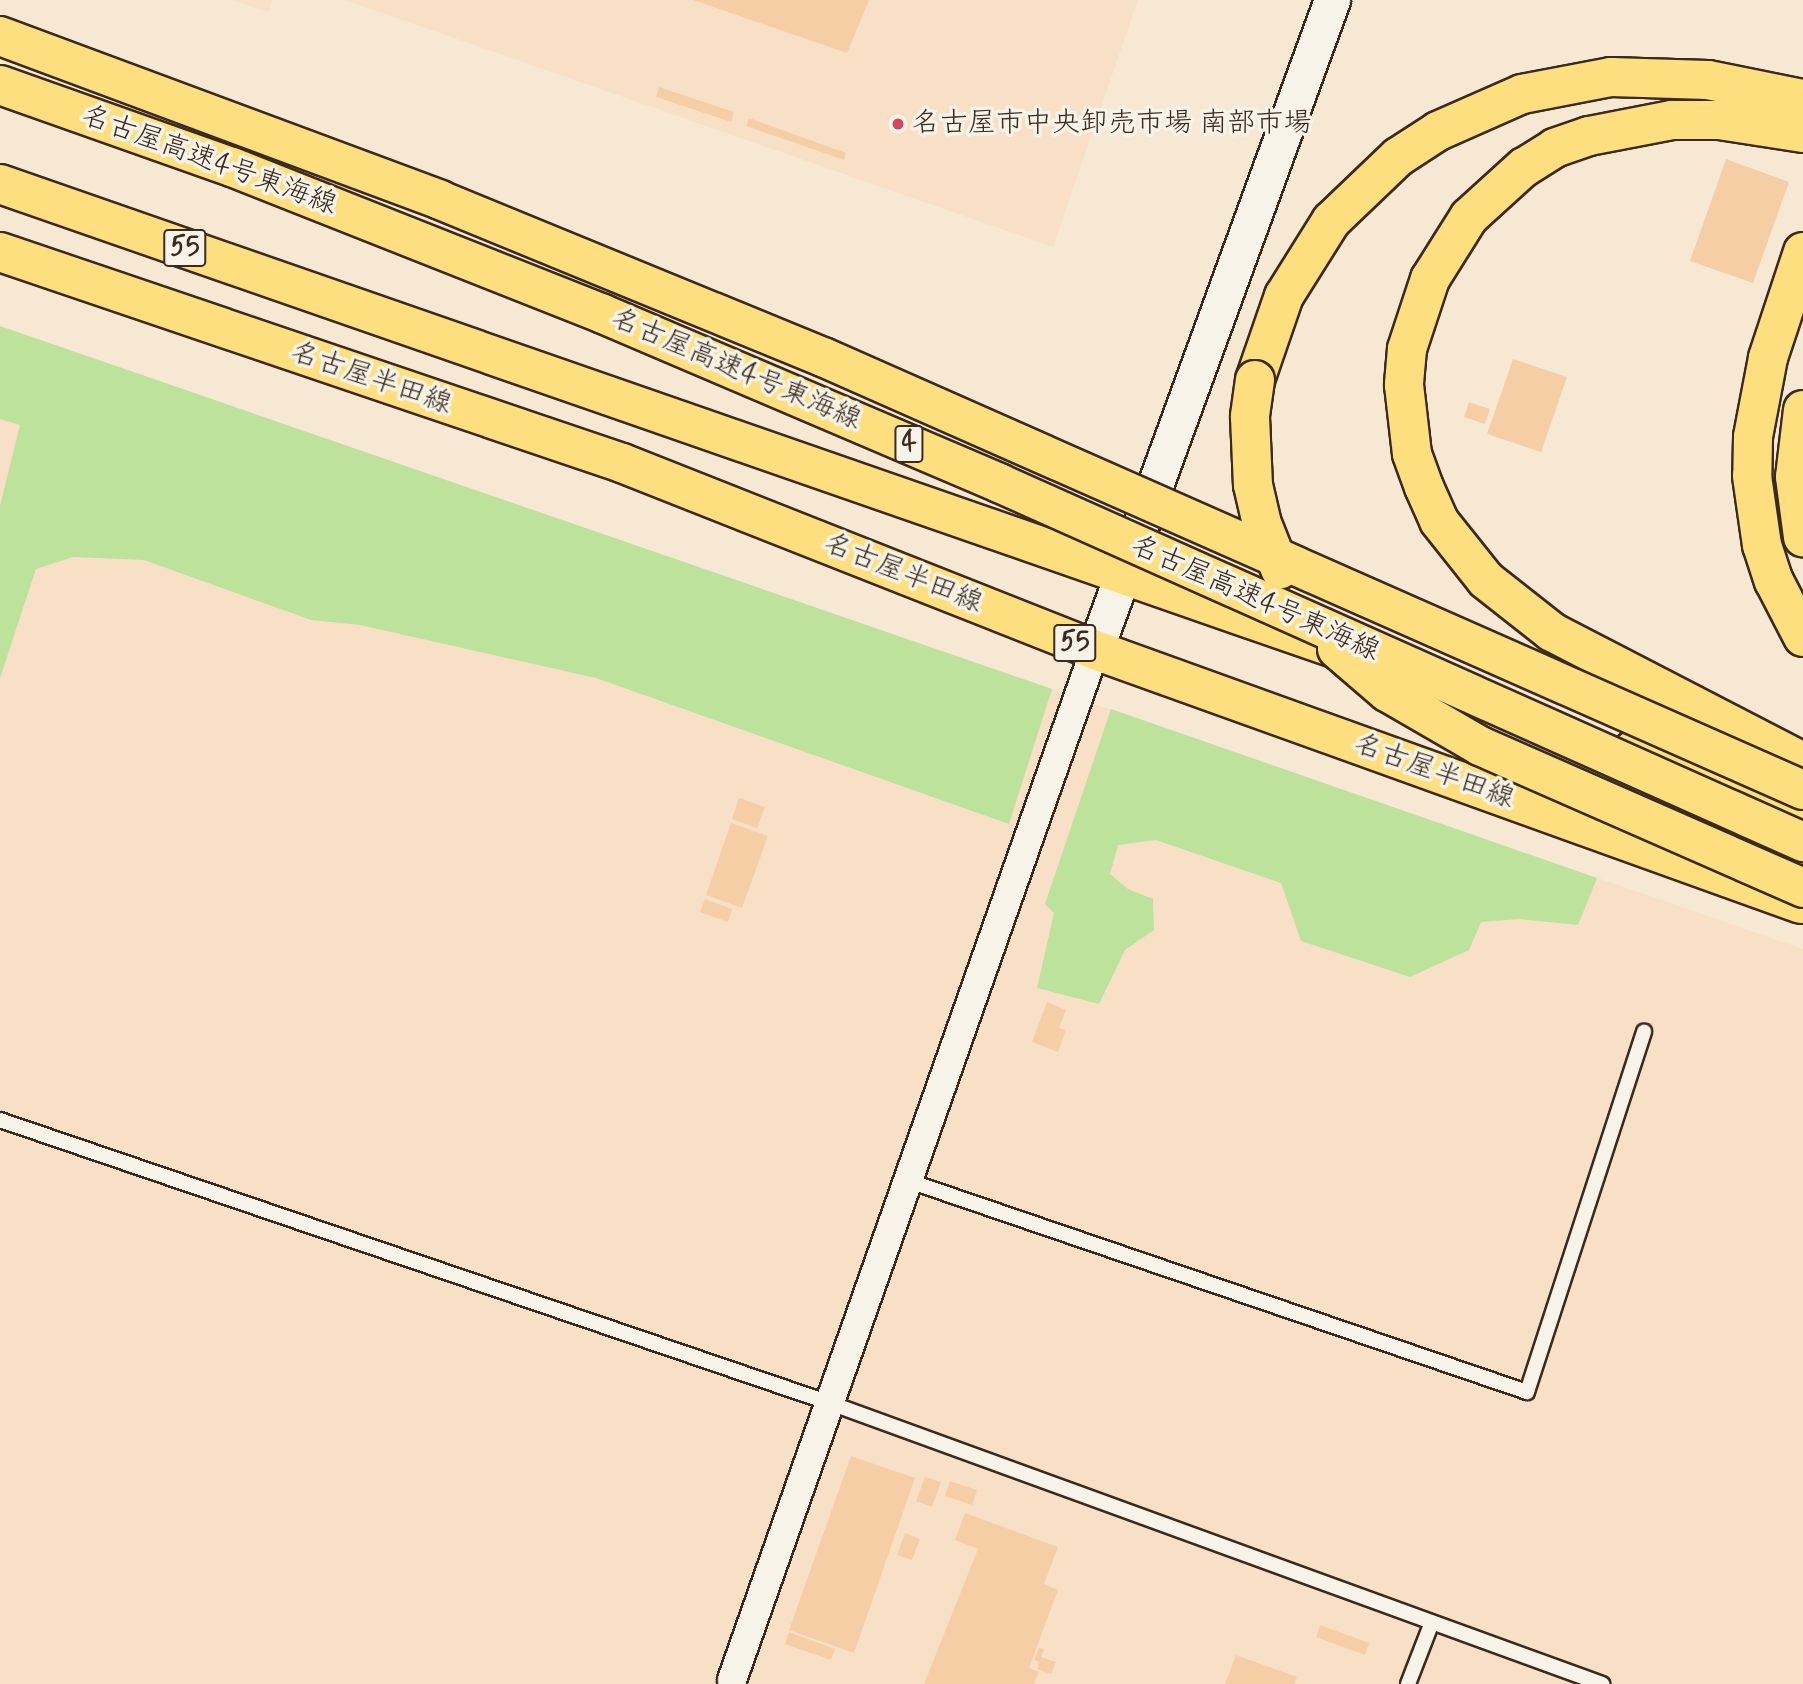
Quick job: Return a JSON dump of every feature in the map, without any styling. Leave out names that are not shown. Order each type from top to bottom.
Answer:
[{"type":"main road","name":"名古屋高速4号東海線","points":[[0,36],[440,200],[823,357],[1803,790]]},
{"type":"main road","points":[[1803,99],[1708,80],[1611,77],[1522,94],[1438,131],[1361,189],[1304,258],[1284,296],[1258,369],[1250,450],[1261,521],[1275,559],[1312,620],[1349,662],[1408,705],[1480,746],[1803,887]]},
{"type":"main road","name":"名古屋高速4号東海線","points":[[0,85],[232,167],[615,319],[999,483],[1803,842]]},
{"type":"main road","points":[[1803,133],[1718,120],[1672,120],[1589,136],[1555,148],[1524,167],[1469,217],[1430,279],[1407,349],[1404,385],[1412,454],[1424,487],[1439,521],[1486,580],[1552,632],[1803,762]]},
{"type":"main road","name":"55","points":[[0,184],[1122,576],[1803,808]]},
{"type":"main road","points":[[1803,251],[1781,314],[1759,398],[1752,476],[1762,545],[1774,581],[1803,637]]},
{"type":"main road","name":"名古屋半田線","points":[[0,252],[622,463],[1095,650],[1803,905]]},
{"type":"main road","points":[[1803,410],[1795,477],[1803,537]]},
{"type":"street","points":[[738,1682],[830,1403],[1095,650],[1332,0]]},
{"type":"lane","points":[[909,1181],[1527,1392],[1644,1032]]},
{"type":"lane","points":[[0,1120],[830,1403],[1602,1684]]},
{"type":"lane","points":[[1408,1684],[1432,1622]]},
{"type":"shaded area","points":[[233,0],[272,0],[268,12]]},
{"type":"shaded area","name":"名古屋市中央卸売市場 南部市場","points":[[345,0],[1138,0],[1053,247]]},
{"type":"shaded area","points":[[0,326],[1803,949],[1803,1684],[0,1684]]},
{"type":"green space","points":[[0,326],[1052,689],[1009,824],[596,678],[360,625],[311,620],[144,560],[73,557],[36,569],[0,678],[0,506],[20,425],[0,419]]},
{"type":"green space","points":[[1111,709],[1597,878],[1578,925],[1519,919],[1481,922],[1469,950],[1410,977],[1301,941],[1281,883],[1156,840],[1118,845],[1110,874],[1128,889],[1153,899],[1154,930],[1125,950],[1099,1004],[1037,988],[1054,913],[1045,904]]},
{"type":"building","points":[[693,0],[869,0],[847,53]]},
{"type":"building","points":[[659,87],[734,112],[731,122],[656,97]]},
{"type":"building","points":[[749,118],[846,153],[844,160],[746,126]]},
{"type":"building","points":[[1726,159],[1789,182],[1753,283],[1690,261]]},
{"type":"building","points":[[1513,359],[1567,377],[1541,452],[1487,434]]},
{"type":"building","points":[[1469,402],[1490,409],[1485,424],[1464,417]]},
{"type":"building","points":[[739,798],[765,807],[757,828],[732,819]]},
{"type":"building","points":[[731,823],[768,836],[742,908],[706,895]]},
{"type":"building","points":[[705,899],[732,909],[728,922],[700,912]]},
{"type":"building","points":[[1047,1002],[1066,1010],[1059,1028],[1066,1030],[1058,1052],[1032,1042]]},
{"type":"building","points":[[851,1456],[915,1478],[854,1653],[789,1630]]},
{"type":"building","points":[[925,1477],[941,1482],[932,1507],[916,1501]]},
{"type":"building","points":[[950,1481],[977,1490],[972,1505],[945,1496]]},
{"type":"building","points":[[965,1513],[1058,1547],[1044,1584],[1058,1590],[1029,1668],[1039,1672],[1034,1684],[924,1684],[978,1549],[955,1540]]},
{"type":"building","points":[[905,1533],[920,1539],[912,1560],[897,1555]]},
{"type":"building","points":[[1320,1625],[1369,1643],[1365,1655],[1316,1637]]},
{"type":"building","points":[[789,1632],[835,1649],[831,1660],[785,1644]]},
{"type":"building","points":[[1039,1648],[1044,1649],[1041,1657],[1056,1662],[1051,1674],[1037,1669],[1039,1662],[1034,1660]]},
{"type":"building","points":[[1236,1655],[1297,1677],[1294,1684],[1225,1684]]},
{"type":"place","name":"名古屋市中央卸売市場 南部市場","points":[[898,124]]}]
